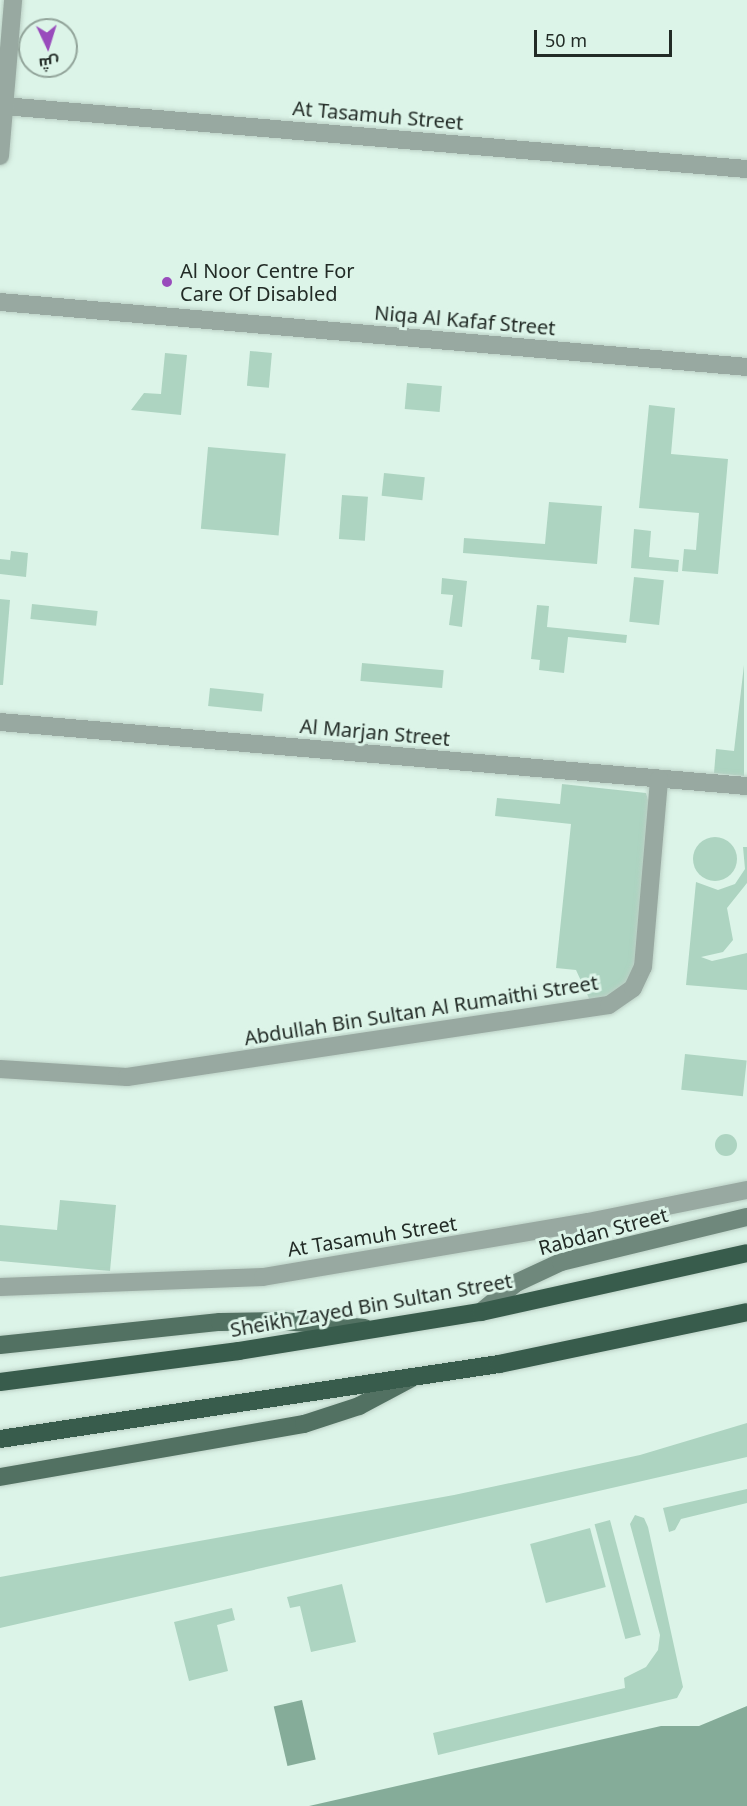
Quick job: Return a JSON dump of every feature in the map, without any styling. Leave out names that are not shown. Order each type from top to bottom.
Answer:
[{"type":"highway","name":"Sheikh Zayed Bin Sultan Street","points":[[0,1382],[481,1312],[747,1253]]},
{"type":"highway","points":[[0,1439],[410,1379],[747,1312]]},
{"type":"main road","name":"Rabdan Street","points":[[481,1312],[516,1283],[561,1262],[747,1217]]},
{"type":"main road","points":[[0,1345],[251,1321],[375,1329]]},
{"type":"main road","points":[[0,1477],[304,1424],[359,1406],[410,1379]]},
{"type":"street","points":[[0,156],[13,0]]},
{"type":"street","name":"At Tasamuh Street","points":[[4,106],[747,169]]},
{"type":"street","name":"Niqa Al Kafaf Street","points":[[0,302],[747,367]]},
{"type":"street","name":"Al Marjan Street","points":[[0,722],[747,786]]},
{"type":"street","name":"Abdullah Bin Sultan Al Rumaithi Street","points":[[0,1070],[127,1077],[609,1005],[633,988],[643,967],[659,779]]},
{"type":"street","name":"At Tasamuh Street","points":[[0,1287],[263,1277],[588,1222],[747,1190]]},
{"type":"shaded area","points":[[250,351],[272,353],[269,388],[247,386]]},
{"type":"shaded area","points":[[165,353],[187,355],[181,415],[131,410],[144,393],[161,394]]},
{"type":"shaded area","points":[[407,383],[442,386],[440,412],[405,409]]},
{"type":"shaded area","points":[[649,405],[675,408],[671,454],[728,459],[718,574],[682,571],[684,549],[696,550],[699,513],[639,508]]},
{"type":"shaded area","points":[[208,447],[286,454],[279,535],[201,529]]},
{"type":"shaded area","points":[[384,473],[425,477],[422,500],[382,496]]},
{"type":"shaded area","points":[[342,495],[368,497],[365,541],[339,539]]},
{"type":"shaded area","points":[[549,502],[602,506],[597,564],[463,553],[464,538],[545,544]]},
{"type":"shaded area","points":[[634,529],[651,531],[649,557],[679,560],[678,572],[631,568]]},
{"type":"shaded area","points":[[11,551],[28,553],[26,577],[0,574],[0,559],[10,560]]},
{"type":"shaded area","points":[[634,577],[664,580],[659,625],[629,622]]},
{"type":"shaded area","points":[[442,578],[467,581],[462,627],[449,625],[453,595],[441,594]]},
{"type":"shaded area","points":[[0,599],[10,600],[3,685],[0,685]]},
{"type":"shaded area","points":[[32,604],[98,611],[96,626],[30,619]]},
{"type":"shaded area","points":[[537,605],[549,606],[547,627],[627,635],[626,643],[568,637],[564,673],[539,670],[540,660],[531,659]]},
{"type":"shaded area","points":[[362,663],[444,670],[442,688],[360,681]]},
{"type":"shaded area","points":[[744,665],[744,776],[714,773],[716,749],[734,751]]},
{"type":"shaded area","points":[[210,688],[264,694],[262,712],[208,706]]},
{"type":"shaded area","points":[[562,784],[646,793],[652,814],[636,978],[593,1007],[576,970],[556,968],[571,824],[495,816],[497,798],[560,804]]},
{"type":"shaded area","points":[[715,837],[724,838],[731,843],[736,850],[736,868],[731,875],[724,880],[715,881],[706,880],[699,875],[694,868],[693,859],[694,850],[699,843],[706,838]]},
{"type":"shaded area","points":[[743,847],[747,847],[747,883],[727,908],[733,940],[723,952],[701,957],[712,961],[747,953],[747,990],[686,985],[696,882],[718,890],[735,884],[745,869]]},
{"type":"shaded area","points":[[685,1054],[747,1060],[743,1096],[681,1090]]},
{"type":"shaded area","points":[[726,1134],[734,1137],[737,1145],[734,1153],[726,1156],[718,1153],[715,1145],[718,1137]]},
{"type":"shaded area","points":[[60,1200],[116,1205],[110,1271],[0,1261],[0,1225],[57,1230]]},
{"type":"shaded area","points":[[747,1423],[747,1457],[0,1628],[0,1577],[454,1495],[640,1455]]},
{"type":"shaded area","points":[[747,1489],[747,1503],[681,1519],[675,1530],[669,1532],[663,1508]]},
{"type":"shaded area","points":[[635,1515],[644,1518],[648,1527],[683,1687],[677,1698],[438,1755],[433,1733],[625,1688],[624,1678],[646,1667],[658,1650],[660,1635],[630,1524]]},
{"type":"shaded area","points":[[610,1520],[641,1635],[625,1639],[595,1524]]},
{"type":"shaded area","points":[[590,1528],[606,1587],[546,1603],[530,1544]]},
{"type":"shaded area","points":[[342,1584],[356,1642],[311,1652],[300,1606],[290,1608],[287,1597]]},
{"type":"shaded area","points":[[232,1608],[235,1620],[217,1625],[228,1671],[189,1681],[174,1622]]},
{"type":"shaded area","points":[[302,1700],[316,1759],[287,1766],[274,1707]]},
{"type":"shaded area","points":[[747,1706],[747,1806],[309,1806],[661,1726],[699,1726]]},
{"type":"place","name":"Al Noor Centre For Care Of Disabled","points":[[167,282]]}]
